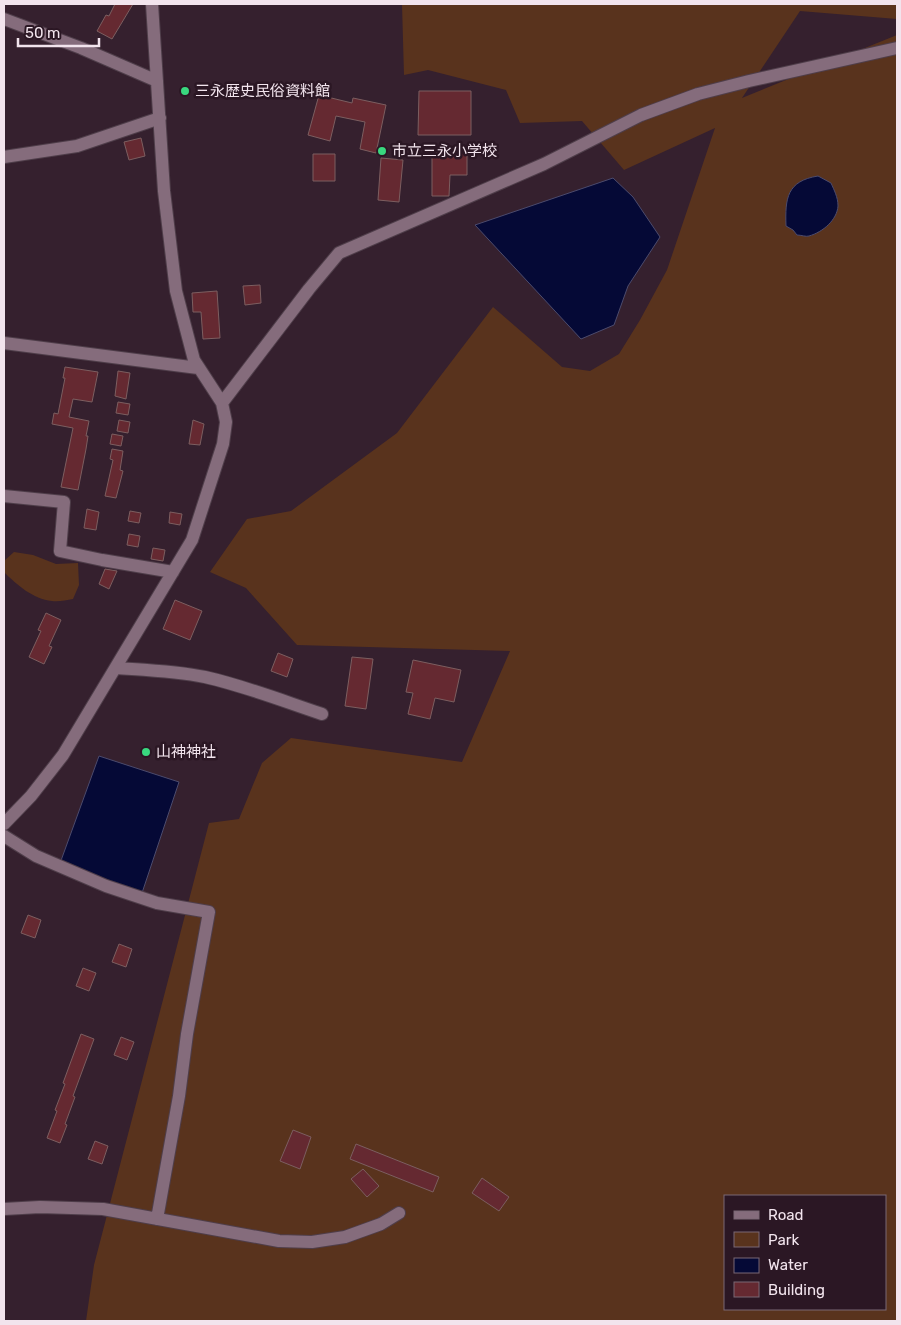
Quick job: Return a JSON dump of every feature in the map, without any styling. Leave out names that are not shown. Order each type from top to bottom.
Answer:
[{"type":"street","points":[[4,824],[31,796],[63,754],[117,668],[192,540],[223,444],[226,422],[222,403],[194,360],[176,291],[164,191],[152,4]]},
{"type":"street","points":[[4,19],[81,48],[157,81]]},
{"type":"street","points":[[222,403],[309,289],[339,253],[544,164],[640,115],[698,94],[897,48]]},
{"type":"street","points":[[4,157],[76,146],[160,118]]},
{"type":"street","points":[[4,343],[198,368]]},
{"type":"street","points":[[4,496],[64,502],[60,551],[173,572]]},
{"type":"street","points":[[117,668],[205,677],[242,687],[322,714]]},
{"type":"street","points":[[4,836],[36,856],[106,886],[157,903],[209,912],[157,1219]]},
{"type":"street","points":[[4,1209],[103,1209],[279,1241],[312,1242],[345,1237],[381,1224],[399,1213]]},
{"type":"green space","points":[[402,4],[897,4],[897,19],[800,11],[742,98],[897,35],[897,1321],[86,1321],[94,1265],[209,823],[239,819],[262,763],[291,738],[462,762],[510,651],[297,645],[246,588],[210,572],[247,519],[291,511],[397,433],[493,307],[562,367],[590,371],[619,354],[667,270],[715,128],[624,170],[582,121],[520,123],[506,90],[428,70],[404,75]]},
{"type":"green space","points":[[14,552],[33,555],[56,564],[78,563],[79,585],[73,599],[45,600],[20,586],[4,572],[4,561]]},
{"type":"water","points":[[818,176],[831,183],[836,194],[837,211],[832,221],[819,232],[808,236],[797,235],[786,226],[786,207],[790,192],[800,182]]},
{"type":"water","points":[[613,178],[633,197],[660,237],[628,286],[614,325],[581,339],[475,225]]},
{"type":"water","points":[[99,756],[179,782],[141,896],[59,866]]},
{"type":"building","points":[[115,4],[133,4],[112,39],[97,31],[106,15],[109,16]]},
{"type":"building","points":[[419,91],[471,91],[471,135],[418,135]]},
{"type":"building","points":[[319,95],[352,103],[353,98],[386,105],[376,153],[360,149],[365,122],[336,116],[330,141],[308,135]]},
{"type":"building","points":[[141,138],[145,156],[129,160],[124,142]]},
{"type":"building","points":[[432,152],[467,152],[467,175],[450,175],[449,196],[432,196]]},
{"type":"building","points":[[313,154],[335,154],[335,181],[313,181]]},
{"type":"building","points":[[381,158],[403,160],[399,202],[378,200]]},
{"type":"building","points":[[260,285],[261,303],[245,305],[243,286]]},
{"type":"building","points":[[217,291],[220,338],[203,339],[201,312],[193,312],[192,293]]},
{"type":"building","points":[[65,367],[98,372],[92,402],[73,399],[69,417],[89,421],[78,490],[61,487],[73,428],[52,424],[54,413],[58,414],[65,378],[63,378]]},
{"type":"building","points":[[118,371],[130,373],[126,399],[115,396]]},
{"type":"building","points":[[118,402],[130,404],[128,415],[116,413]]},
{"type":"building","points":[[119,420],[130,422],[128,433],[117,431]]},
{"type":"building","points":[[193,420],[204,424],[200,445],[189,444]]},
{"type":"building","points":[[112,434],[123,436],[121,446],[110,444]]},
{"type":"building","points":[[112,449],[123,451],[120,470],[123,471],[116,498],[105,496],[113,460],[110,459]]},
{"type":"building","points":[[87,509],[99,512],[96,530],[84,528]]},
{"type":"building","points":[[130,511],[141,513],[139,523],[128,521]]},
{"type":"building","points":[[170,512],[182,514],[180,525],[169,523]]},
{"type":"building","points":[[129,534],[140,536],[138,547],[127,545]]},
{"type":"building","points":[[153,548],[165,550],[163,561],[151,559]]},
{"type":"building","points":[[105,569],[117,571],[109,589],[99,584]]},
{"type":"building","points":[[175,600],[202,611],[190,640],[163,629]]},
{"type":"building","points":[[46,613],[61,620],[49,646],[52,647],[44,664],[29,657],[41,631],[38,630]]},
{"type":"building","points":[[278,653],[293,659],[287,677],[271,671]]},
{"type":"building","points":[[352,657],[373,659],[366,709],[345,706]]},
{"type":"building","points":[[413,660],[461,670],[454,702],[435,698],[430,719],[408,714],[413,693],[406,692]]},
{"type":"building","points":[[28,915],[41,920],[35,938],[21,933]]},
{"type":"building","points":[[119,944],[132,949],[126,967],[112,962]]},
{"type":"building","points":[[83,968],[96,973],[89,991],[76,986]]},
{"type":"building","points":[[81,1034],[94,1039],[73,1096],[75,1097],[60,1143],[47,1138],[65,1084],[63,1083]]},
{"type":"building","points":[[121,1037],[134,1042],[127,1060],[114,1055]]},
{"type":"building","points":[[293,1130],[311,1137],[300,1169],[280,1161]]},
{"type":"building","points":[[95,1141],[108,1146],[102,1164],[88,1159]]},
{"type":"building","points":[[356,1144],[439,1177],[433,1192],[350,1159]]},
{"type":"building","points":[[363,1169],[379,1186],[367,1197],[351,1179]]},
{"type":"building","points":[[482,1178],[509,1197],[499,1211],[472,1193]]},
{"type":"place","name":"三永歴史民俗資料館","points":[[185,91]]},
{"type":"place","name":"市立三永小学校","points":[[382,151]]},
{"type":"place","name":"山神神社","points":[[146,752]]}]
